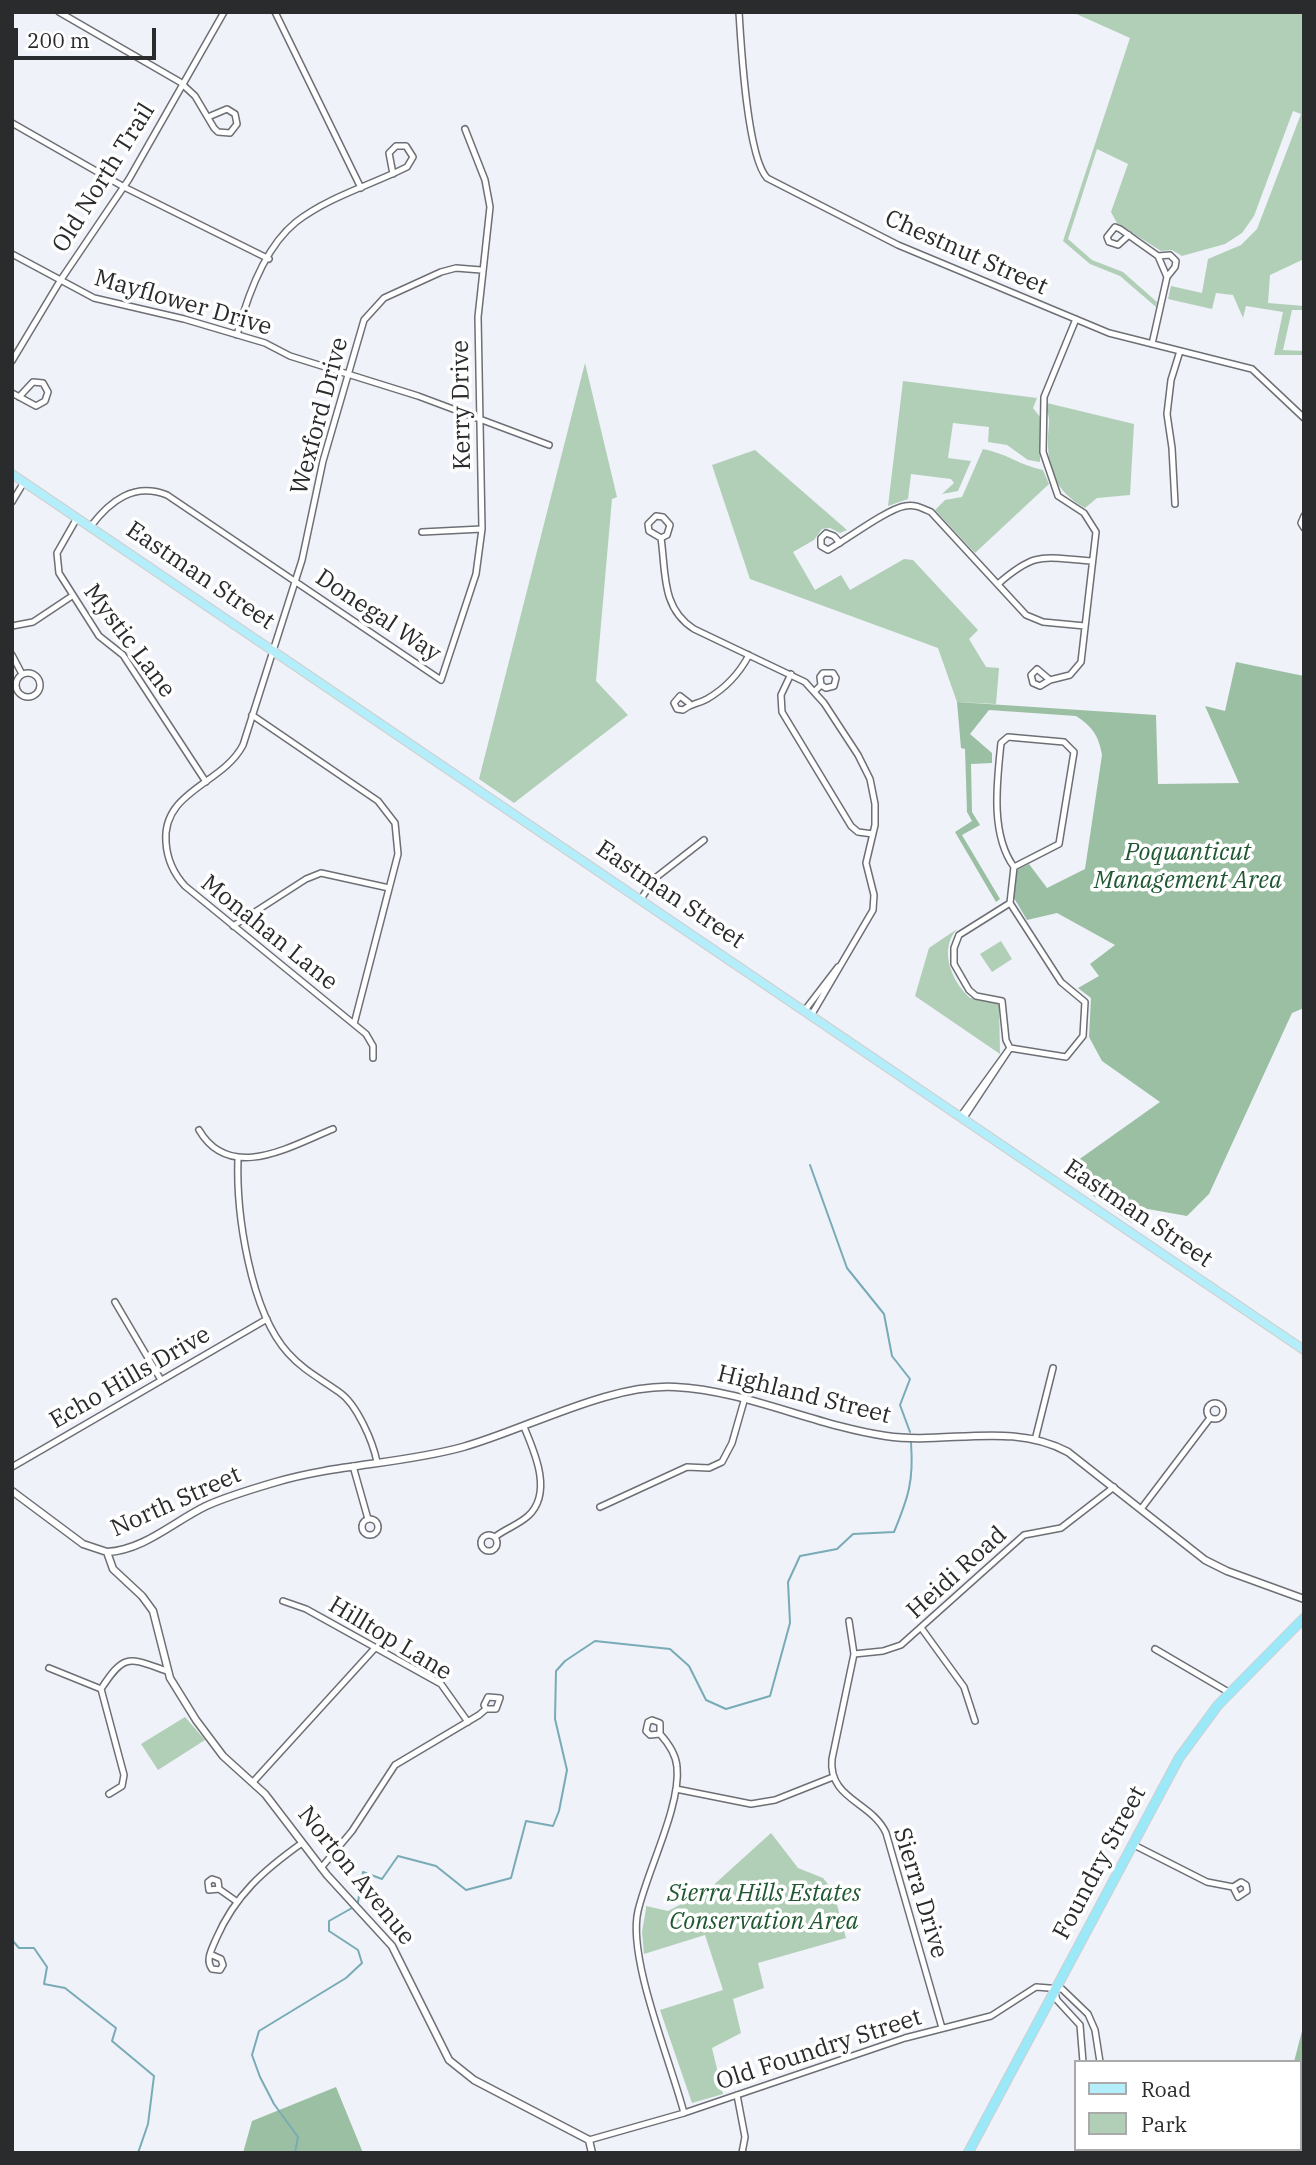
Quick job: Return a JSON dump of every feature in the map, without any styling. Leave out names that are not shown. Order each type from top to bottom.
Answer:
[{"type":"highway","name":"Foundry Street","points":[[968,2153],[1179,1758],[1230,1693],[1304,1618]]},
{"type":"main road","name":"Eastman Street","points":[[12,474],[1304,1350]]},
{"type":"street","points":[[59,12],[183,84],[216,130],[222,134],[232,132],[237,124],[235,114],[227,109],[208,117]]},
{"type":"street","name":"Old North Trail","points":[[12,361],[60,281],[124,187],[224,12]]},
{"type":"street","points":[[275,12],[361,188]]},
{"type":"street","name":"Chestnut Street","points":[[739,12],[750,124],[758,163],[767,178],[898,245],[1121,337],[1252,369],[1304,418]]},
{"type":"street","points":[[12,123],[124,187],[269,259]]},
{"type":"street","name":"Kerry Drive","points":[[441,680],[476,574],[482,529],[478,419],[481,270],[490,215],[482,169],[465,129]]},
{"type":"street","points":[[237,335],[250,294],[281,239],[297,222],[361,188],[393,174],[411,164],[412,154],[406,146],[396,146],[389,153],[393,174]]},
{"type":"street","points":[[1129,235],[1158,256],[1167,277]]},
{"type":"street","name":"Mayflower Drive","points":[[12,254],[105,302],[270,345],[295,358],[349,374],[549,445]]},
{"type":"street","points":[[1152,345],[1167,277],[1176,261],[1170,255],[1158,256]]},
{"type":"street","name":"Wexford Drive","points":[[272,648],[296,582],[323,461],[364,320],[378,302],[451,269],[481,270]]},
{"type":"street","points":[[1050,680],[1070,675],[1081,662],[1096,532],[1084,513],[1058,496],[1043,452],[1044,397],[1076,319]]},
{"type":"street","points":[[1175,504],[1167,414],[1169,391],[1180,351]]},
{"type":"street","points":[[12,393],[31,405],[39,405],[45,401],[48,392],[43,383],[33,382],[19,397]]},
{"type":"street","points":[[12,502],[24,482]]},
{"type":"street","name":"Donegal Way","points":[[91,526],[107,507],[123,496],[141,491],[160,493],[441,680]]},
{"type":"street","points":[[840,543],[903,506],[917,505],[931,512],[1027,615],[1043,622],[1085,626]]},
{"type":"street","points":[[656,516],[666,519],[670,525],[667,535],[661,538],[653,537],[649,531],[648,524],[656,516]]},
{"type":"street","points":[[1304,516],[1301,523],[1304,528]]},
{"type":"street","name":"Mystic Lane","points":[[78,517],[56,557],[59,573],[99,636],[125,659],[206,782]]},
{"type":"street","points":[[422,533],[482,529]]},
{"type":"street","points":[[661,538],[667,596],[676,613],[694,629],[791,674],[815,691],[858,755],[870,779],[876,812],[866,863],[874,895],[873,910],[841,965],[829,976],[809,1012]]},
{"type":"street","points":[[998,584],[1023,562],[1039,558],[1092,561]]},
{"type":"street","points":[[12,626],[33,622],[72,596]]},
{"type":"street","name":"Monahan Lane","points":[[272,648],[239,752],[228,766],[187,794],[173,811],[166,834],[167,851],[179,880],[354,1024],[372,1042],[373,1058]]},
{"type":"street","points":[[12,655],[22,674]]},
{"type":"street","points":[[689,703],[705,700],[728,684],[749,655]]},
{"type":"street","points":[[32,673],[39,680],[39,690],[33,696],[25,697],[17,691],[16,681],[22,674],[32,673]]},
{"type":"street","points":[[791,674],[780,698],[783,715],[851,827],[858,832],[873,834]]},
{"type":"street","points":[[815,691],[821,685]]},
{"type":"street","points":[[252,715],[378,801],[395,822],[399,847],[354,1024]]},
{"type":"street","points":[[1010,1048],[1066,1057],[1083,1036],[1086,1007],[1083,999],[1061,982],[1010,903],[1014,867],[1000,841],[998,774],[1001,743],[1008,737],[1064,742],[1074,752],[1059,844],[1014,867]]},
{"type":"street","points":[[641,899],[654,879],[704,840]]},
{"type":"street","points":[[233,926],[306,879],[321,873],[389,888]]},
{"type":"street","points":[[1010,903],[959,935],[954,948],[954,964],[969,990],[976,996],[1002,1001],[1006,1041],[1010,1048]]},
{"type":"street","points":[[961,1118],[1010,1048]]},
{"type":"street","points":[[199,1130],[212,1147],[238,1158],[265,1156],[333,1129]]},
{"type":"street","points":[[238,1158],[239,1211],[267,1319],[286,1352],[345,1396],[365,1432],[377,1462]]},
{"type":"street","points":[[116,1302],[161,1380]]},
{"type":"street","name":"Echo Hills Drive","points":[[12,1467],[267,1319]]},
{"type":"street","points":[[1035,1440],[1053,1368]]},
{"type":"street","name":"Highland Street","points":[[302,1475],[463,1447],[648,1387],[692,1388],[887,1437],[1009,1436],[1035,1440],[1068,1452],[1188,1548],[1216,1566],[1304,1599]]},
{"type":"street","points":[[600,1507],[687,1467],[709,1468],[722,1462],[732,1443],[744,1401]]},
{"type":"street","points":[[1141,1509],[1210,1418]]},
{"type":"street","points":[[495,1537],[529,1515],[540,1492],[535,1453],[524,1427]]},
{"type":"street","points":[[353,1466],[368,1519]]},
{"type":"street","name":"North Street","points":[[107,1552],[133,1547],[227,1497],[302,1475]]},
{"type":"street","name":"Heidi Road","points":[[853,1654],[890,1650],[922,1629],[1024,1535],[1061,1528],[1114,1487]]},
{"type":"street","points":[[12,1491],[83,1544],[107,1552]]},
{"type":"street","name":"Norton Avenue","points":[[107,1552],[113,1569],[142,1596],[153,1611],[167,1671],[174,1686],[229,1762],[253,1782],[321,1868],[392,1946],[438,2042],[455,2067],[534,2113],[589,2140]]},
{"type":"street","name":"Hilltop Lane","points":[[283,1601],[306,1609],[441,1684],[468,1722]]},
{"type":"street","points":[[676,1789],[751,1804],[775,1800],[833,1777],[832,1759],[853,1654],[849,1622]]},
{"type":"street","points":[[922,1629],[964,1688],[975,1721]]},
{"type":"street","points":[[253,1782],[375,1648]]},
{"type":"street","points":[[1155,1649],[1230,1693]]},
{"type":"street","points":[[109,1794],[122,1786],[124,1775],[101,1689],[115,1668],[126,1660],[138,1660],[167,1671]]},
{"type":"street","points":[[49,1668],[101,1689]]},
{"type":"street","points":[[321,1868],[352,1831],[388,1772],[404,1759],[486,1709]]},
{"type":"street","points":[[660,1734],[675,1756],[676,1789],[638,1911],[635,1932],[640,1966],[684,2113]]},
{"type":"street","name":"Sierra Drive","points":[[833,1777],[846,1796],[868,1810],[883,1827],[942,2028]]},
{"type":"street","points":[[210,1954],[236,1901],[258,1877],[302,1843]]},
{"type":"street","points":[[1132,1844],[1207,1882],[1233,1886]]},
{"type":"street","points":[[219,1889],[236,1901]]},
{"type":"street","name":"Old Foundry Street","points":[[589,2140],[684,2113],[856,2053],[995,2015],[1034,1988],[1054,1990]]},
{"type":"street","points":[[1083,2060],[1080,2025],[1057,2000],[1054,1990],[1062,1989],[1088,2014],[1094,2029],[1100,2060]]},
{"type":"street","points":[[1065,2006],[1073,1997]]},
{"type":"street","points":[[737,2095],[745,2137],[742,2153]]},
{"type":"street","points":[[589,2140],[592,2153]]},
{"type":"green space","points":[[1072,12],[1304,12],[1304,259],[1270,275],[1268,303],[1304,306],[1304,310],[1292,310],[1283,350],[1304,351],[1304,355],[1274,355],[1283,312],[1246,306],[1243,318],[1233,295],[1216,293],[1212,309],[1168,299],[1171,286],[1202,293],[1208,259],[1241,245],[1257,229],[1301,114],[1293,111],[1254,216],[1242,233],[1225,244],[1182,256],[1172,250],[1161,251],[1117,223],[1111,212],[1128,164],[1097,149],[1068,239],[1092,260],[1123,272],[1157,302],[1156,307],[1120,276],[1090,264],[1063,241],[1130,38]]},
{"type":"green space","points":[[585,363],[617,497],[612,499],[596,681],[628,715],[514,803],[479,779]]},
{"type":"green space","points":[[903,381],[1037,398],[1033,408],[1040,417],[1040,462],[1028,460],[1007,445],[988,442],[989,427],[953,423],[948,458],[971,461],[958,491],[942,494],[954,483],[951,479],[911,474],[908,499],[888,506]]},
{"type":"green space","points":[[1047,403],[1134,424],[1130,495],[1097,498],[1085,508],[1066,494],[1051,469],[1049,421],[1045,409]]},
{"type":"green space","points":[[983,449],[1043,470],[1049,484],[975,553],[935,510],[945,500],[962,497]]},
{"type":"green space","points":[[755,450],[847,530],[840,533],[830,528],[822,529],[814,540],[793,552],[815,590],[841,575],[850,590],[904,559],[913,560],[978,630],[969,639],[986,667],[999,668],[996,704],[957,702],[938,648],[750,579],[712,465]]},
{"type":"green space","name":"Poquanticut Management Area","points":[[1236,662],[1304,676],[1304,1008],[1292,1013],[1209,1194],[1187,1216],[1148,1209],[1132,1223],[1075,1183],[1074,1163],[1160,1102],[1102,1061],[1089,1037],[1091,998],[1078,988],[1099,976],[1090,964],[1115,945],[1057,913],[1027,920],[1014,898],[1015,871],[1029,864],[1047,888],[1085,869],[1102,755],[1099,742],[1090,728],[1076,716],[989,710],[970,734],[992,753],[992,763],[971,764],[972,812],[980,825],[962,835],[1000,899],[996,902],[955,832],[972,821],[967,812],[965,749],[961,748],[957,702],[1156,715],[1158,784],[1239,783],[1205,706],[1225,711]]},
{"type":"green space","points":[[957,929],[948,946],[953,975],[970,998],[999,1002],[1000,1054],[915,996],[929,948]]},
{"type":"green space","points":[[1001,941],[1012,959],[992,972],[980,954]]},
{"type":"green space","points":[[185,1717],[205,1740],[158,1770],[141,1744]]},
{"type":"green space","name":"Sierra Hills Estates Conservation Area","points":[[771,1833],[798,1868],[823,1878],[833,1890],[846,1938],[758,1963],[764,1988],[733,1999],[741,2033],[712,2048],[723,2094],[692,2103],[660,2010],[723,1990],[705,1935],[644,1954],[642,1932],[646,1906],[668,1911],[708,1890]]},
{"type":"green space","points":[[1304,2003],[1304,2153],[1227,2153],[1302,2151],[1302,2060],[1295,2060],[1302,2031]]},
{"type":"green space","points":[[336,2087],[363,2153],[243,2153],[252,2121]]},
{"type":"waterway","points":[[810,1165],[847,1268],[884,1314],[892,1356],[910,1379],[900,1405],[910,1432]]},
{"type":"waterway","points":[[358,1902],[363,1872],[382,1879],[398,1856],[436,1866],[466,1890],[511,1878],[526,1821],[553,1826],[559,1811],[567,1770],[555,1719],[556,1671],[565,1661],[595,1641],[670,1649],[689,1666],[706,1700],[726,1709],[770,1696],[790,1623],[788,1582],[800,1556],[837,1549],[853,1534],[894,1532],[909,1489],[911,1443]]},
{"type":"waterway","points":[[295,2153],[298,2137],[274,2104],[252,2055],[259,2031],[346,1978],[362,1963],[358,1950],[329,1931],[329,1921],[352,1908]]},
{"type":"waterway","points":[[12,1940],[19,1948],[34,1948],[47,1967],[44,1984],[65,1988],[116,2028],[112,2041],[154,2076],[148,2124],[138,2153]]}]
